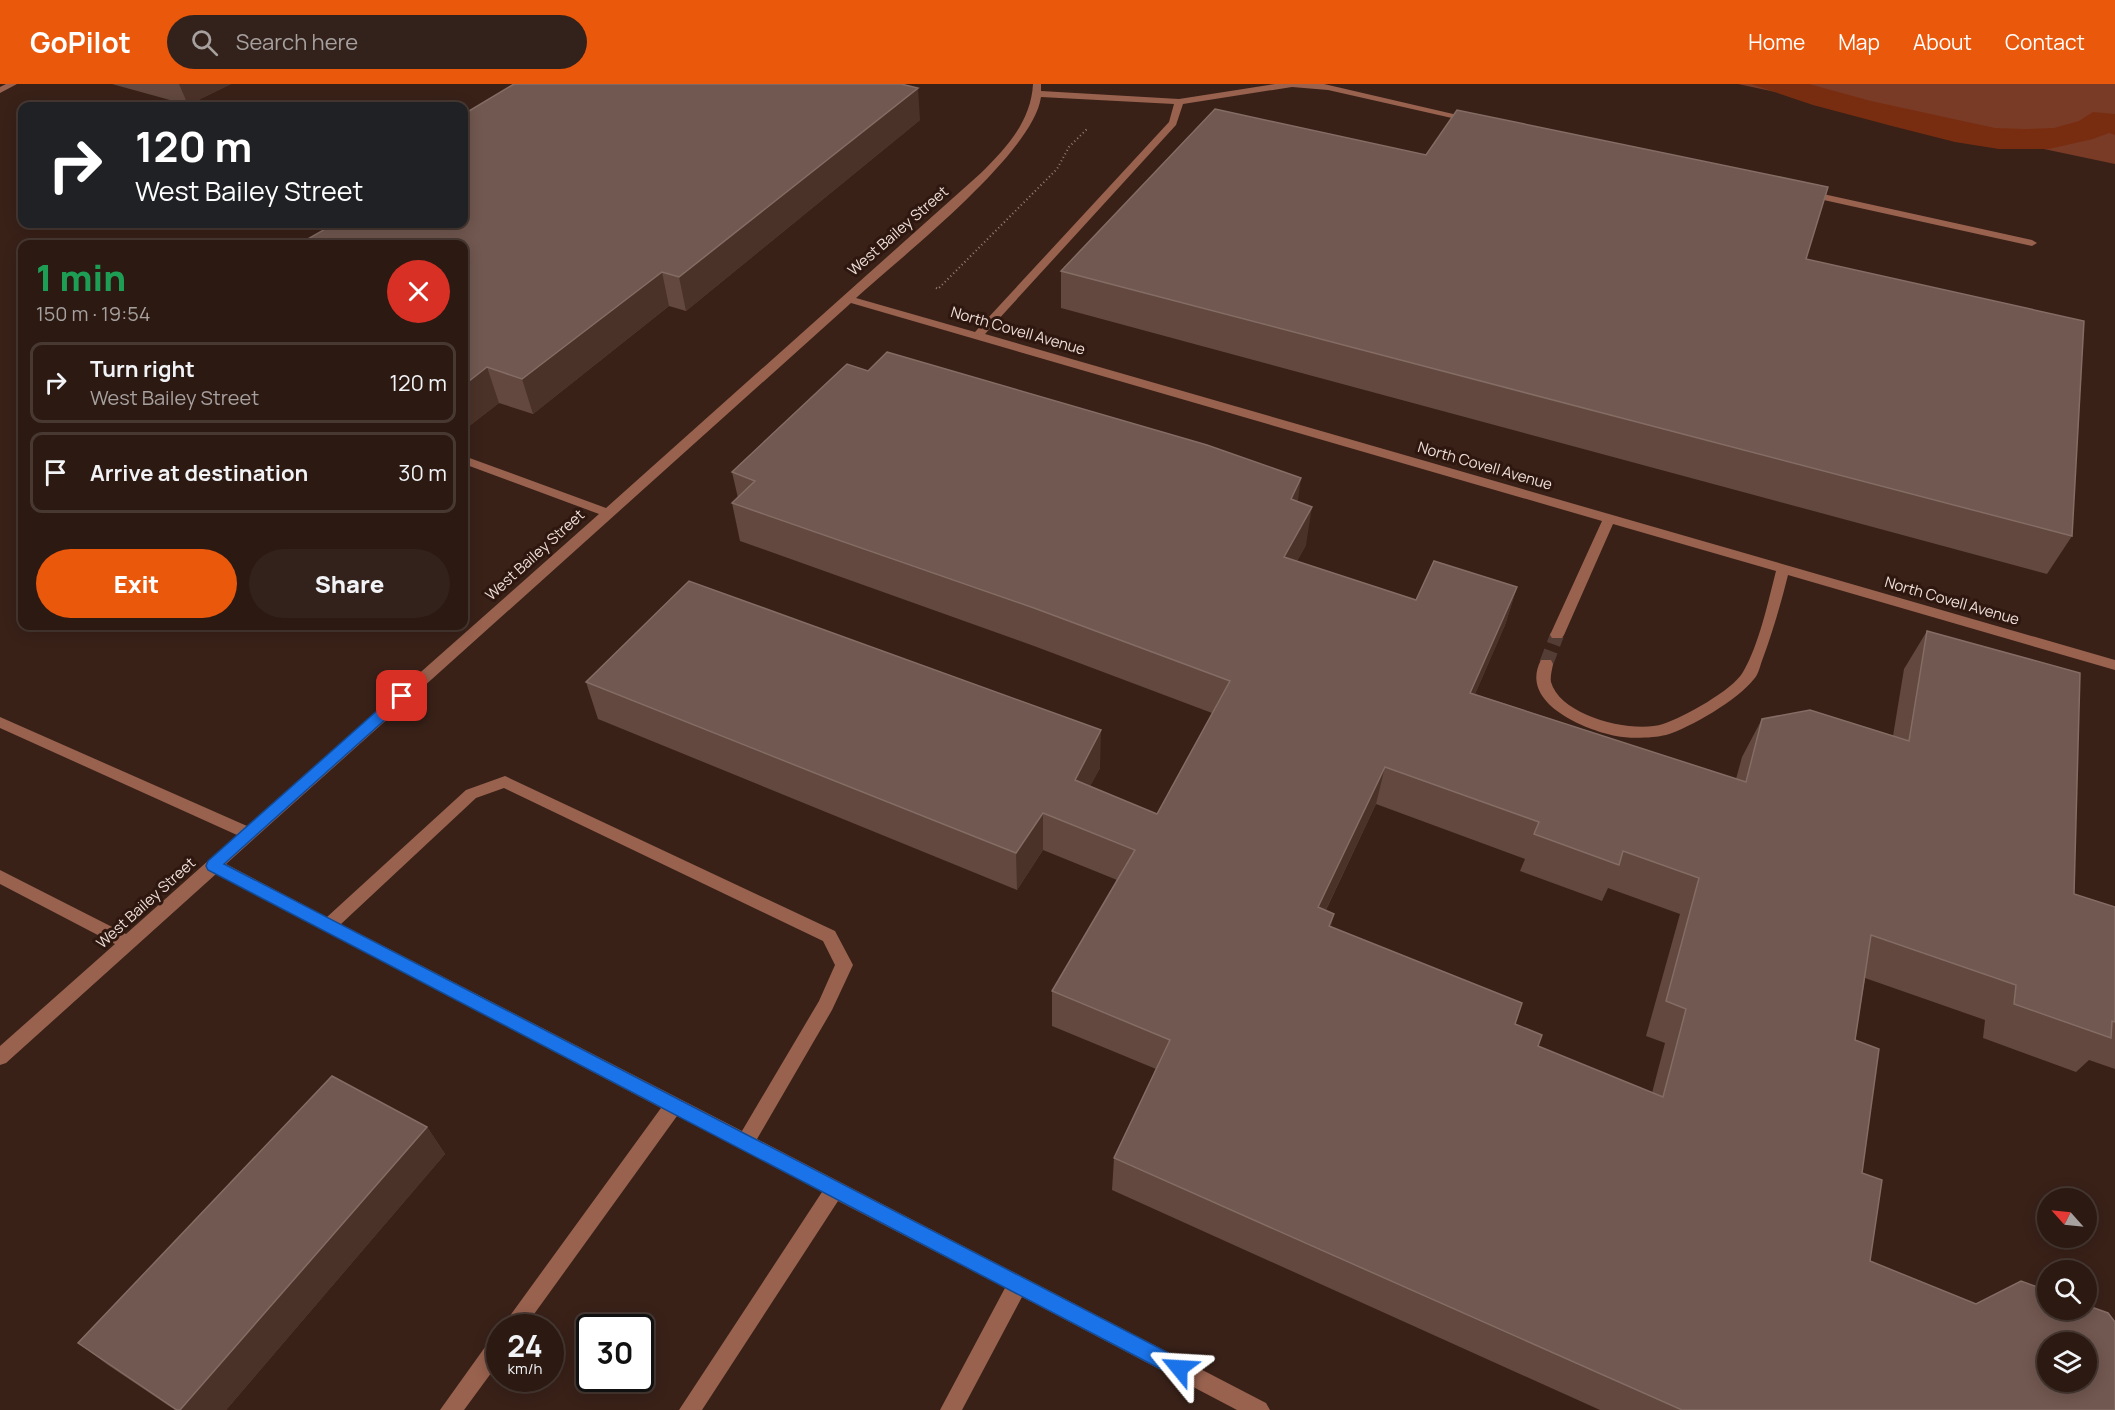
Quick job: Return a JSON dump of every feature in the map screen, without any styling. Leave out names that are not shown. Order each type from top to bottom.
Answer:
[{"type":"street","points":[[0,90],[13,84]]},
{"type":"street","points":[[1037,89],[1090,97],[1179,102],[1292,84],[1328,87],[1490,123]]},
{"type":"street","name":"West Bailey Street","points":[[0,1057],[846,298],[960,199],[1012,145],[1034,111],[1037,89]]},
{"type":"street","points":[[977,336],[1173,123],[1179,102]]},
{"type":"street","points":[[1790,189],[2032,243]]},
{"type":"street","name":"North Covell Avenue","points":[[846,298],[2115,665]]},
{"type":"street","points":[[468,461],[607,513]]},
{"type":"street","points":[[1557,635],[1609,519]]},
{"type":"street","points":[[1546,664],[1543,680],[1550,696],[1565,710],[1588,722],[1618,731],[1664,730],[1720,702],[1749,676],[1768,626],[1783,569]]},
{"type":"street","points":[[0,722],[249,834]]},
{"type":"street","points":[[329,925],[471,794],[505,782],[829,936],[844,965],[826,1005],[745,1143]]},
{"type":"street","points":[[213,866],[1259,1410]]},
{"type":"street","points":[[0,876],[128,942]]},
{"type":"street","points":[[521,1314],[674,1105]]},
{"type":"street","points":[[690,1410],[835,1190]]},
{"type":"street","points":[[951,1410],[1018,1285]]},
{"type":"street","points":[[451,1410],[486,1362]]},
{"type":"path","points":[[877,271],[938,289],[1057,169],[1070,147],[1090,125],[1087,116],[1090,97]]},
{"type":"shaded area","points":[[1738,84],[2115,84],[2115,164]]},
{"type":"shaded area","points":[[1751,84],[1809,84],[1871,101],[1995,128],[2054,128],[2079,121],[2093,112],[2115,114],[2115,135],[2109,133],[2049,149],[1999,149],[1955,142],[1892,126],[1813,105]]},
{"type":"building","points":[[514,84],[901,84],[918,88],[679,277],[662,272],[522,379],[487,367],[468,382],[468,240],[306,240],[327,228],[468,228],[468,112]]},
{"type":"building","points":[[1215,109],[1426,155],[1457,110],[1828,187],[1806,259],[2084,321],[2072,536],[1061,271]]},
{"type":"building","points":[[887,352],[1207,445],[1301,478],[1291,499],[1312,507],[1284,557],[1416,600],[1434,561],[1517,587],[1470,693],[1746,782],[1762,719],[1810,710],[1909,741],[1927,631],[2080,673],[2074,894],[2115,907],[2115,1022],[2112,1021],[2111,1038],[2014,1004],[2016,985],[1871,935],[1855,1040],[1879,1049],[1862,1173],[1882,1180],[1870,1261],[1976,1304],[2021,1281],[2037,1287],[2037,1320],[2097,1320],[2097,1309],[2108,1313],[2115,1322],[2115,1410],[1682,1410],[1114,1158],[1170,1040],[1052,991],[1135,850],[1043,813],[1016,853],[586,682],[689,581],[1101,730],[1075,780],[1157,814],[1230,681],[1034,608],[732,503],[755,481],[732,472],[847,364],[868,371]],"holes":[[[1385,767],[1539,822],[1534,834],[1619,865],[1623,851],[1699,878],[1666,1001],[1686,1009],[1663,1097],[1538,1046],[1542,1035],[1515,1024],[1522,1003],[1329,926],[1334,914],[1318,907]]]},
{"type":"building","points":[[332,1076],[427,1127],[180,1410],[78,1343]]},
{"type":"tunnel","points":[[1546,664],[1557,635]]},
{"type":"route","points":[[402,696],[213,866],[1179,1368]]}]
